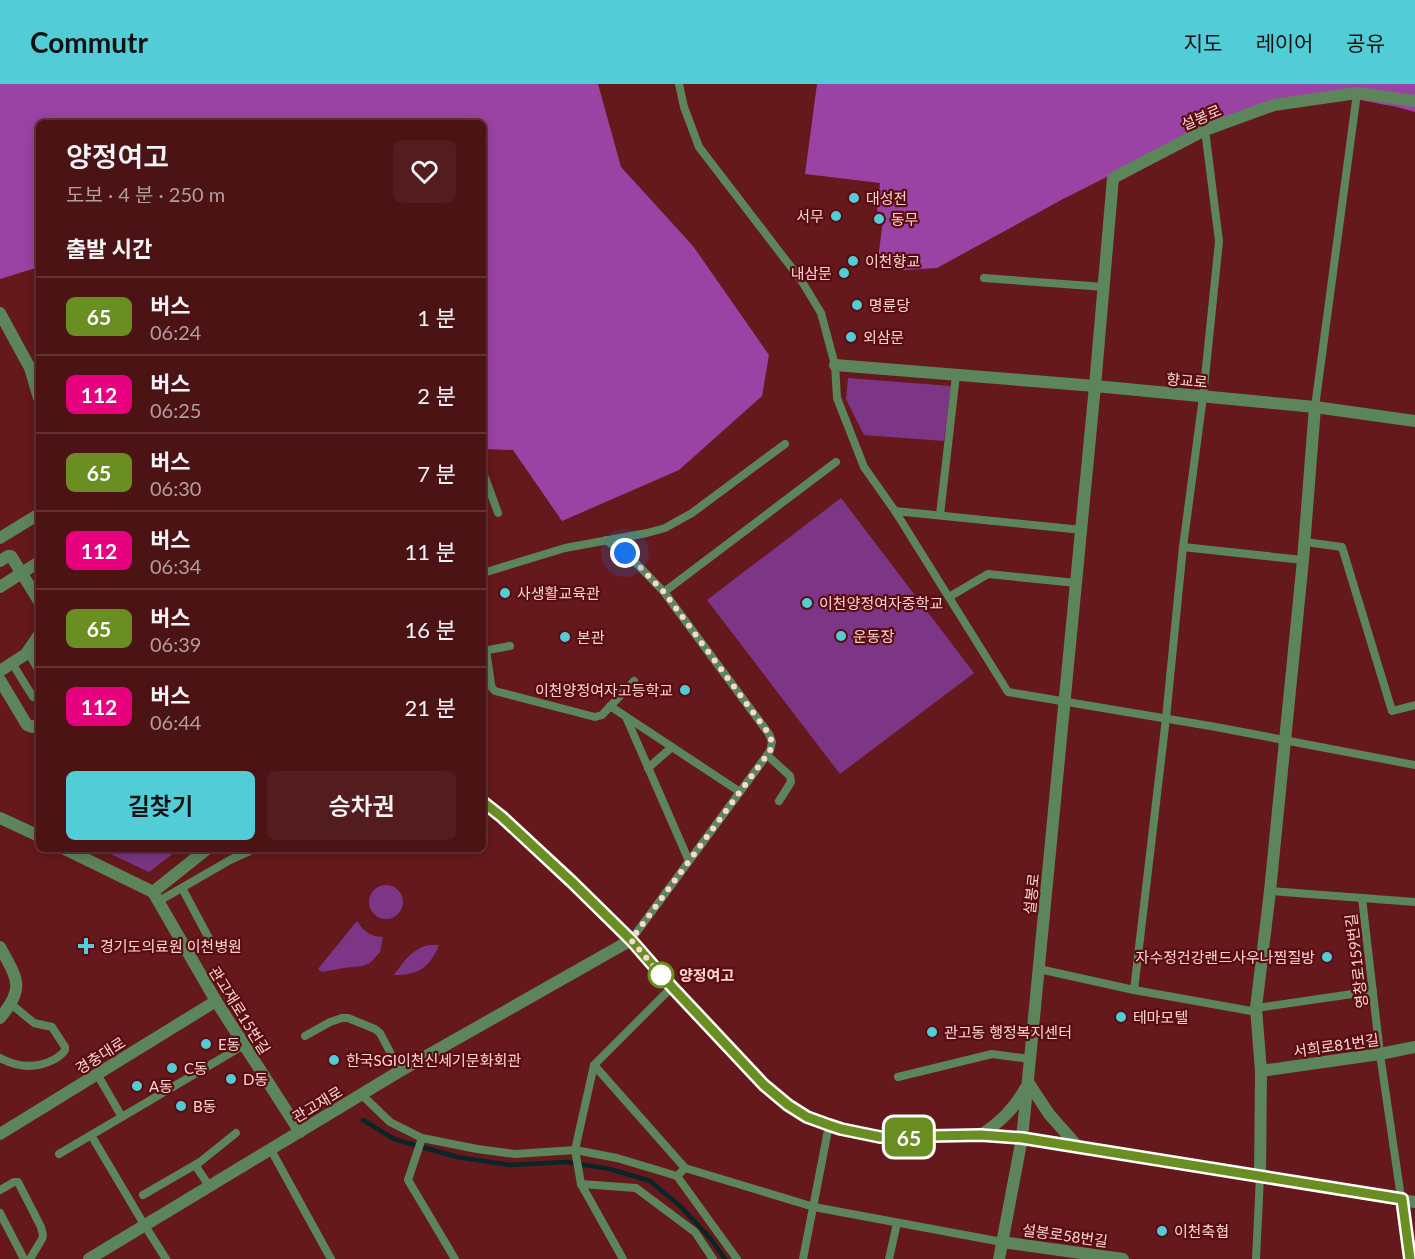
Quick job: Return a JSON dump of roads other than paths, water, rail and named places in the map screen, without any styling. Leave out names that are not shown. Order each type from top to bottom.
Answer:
[{"type":"street","name":"설봉로","points":[[999,1259],[1022,1138],[1028,1082],[1082,530],[1113,178],[1204,130],[1274,105],[1356,93],[1415,101]]},
{"type":"street","points":[[0,313],[30,368],[36,388]]},
{"type":"street","name":"향교로","points":[[835,365],[1095,386],[1315,408],[1415,421]]},
{"type":"street","points":[[1260,1177],[1261,1071],[1256,1010],[1305,542],[1315,408]]},
{"type":"street","points":[[0,538],[36,516]]},
{"type":"street","points":[[0,561],[10,556],[36,596]]},
{"type":"street","points":[[0,587],[36,564]]},
{"type":"street","points":[[0,671],[26,654],[36,640]]},
{"type":"street","points":[[29,650],[36,662]]},
{"type":"street","points":[[0,680],[27,725],[32,727],[36,725]]},
{"type":"street","points":[[486,804],[564,874],[631,940],[764,1085],[807,1117],[829,1125],[880,1137],[981,1135],[1022,1138],[1415,1202]]},
{"type":"street","points":[[0,818],[36,835]]},
{"type":"street","points":[[71,852],[156,896],[204,852]]},
{"type":"street","name":"관고재로15번길","points":[[156,896],[216,1001],[300,1132]]},
{"type":"street","name":"관고재로","points":[[89,1259],[400,1071],[631,940]]},
{"type":"street","points":[[0,947],[17,981],[16,993],[11,1004],[0,1017]]},
{"type":"street","name":"경충대로","points":[[0,1134],[216,1001]]},
{"type":"street","name":"서희로81번길","points":[[1261,1071],[1415,1047]]},
{"type":"street","points":[[981,1135],[1006,1115],[1028,1082],[1049,1114],[1079,1148]]},
{"type":"street","name":"설봉로58번길","points":[[1002,1242],[1122,1259]]},
{"type":"lane","points":[[679,84],[684,107],[699,147],[801,280],[821,314],[835,365],[837,398],[864,467],[895,511],[1008,692],[1166,718],[1415,765]]},
{"type":"lane","points":[[1315,408],[1356,93]]},
{"type":"lane","points":[[1134,990],[1166,718],[1183,547],[1203,397],[1220,241],[1204,130]]},
{"type":"lane","points":[[984,278],[1104,287]]},
{"type":"lane","points":[[940,515],[956,375]]},
{"type":"lane","points":[[486,572],[565,548],[656,530],[681,521],[785,444]]},
{"type":"lane","points":[[664,592],[836,462]]},
{"type":"lane","points":[[486,480],[498,513]]},
{"type":"lane","points":[[895,511],[1082,530]]},
{"type":"lane","points":[[606,540],[634,561],[664,592],[769,734],[772,747],[631,940]]},
{"type":"lane","points":[[1305,542],[1342,547],[1392,711],[1415,705]]},
{"type":"lane","points":[[1183,547],[1303,560]]},
{"type":"lane","points":[[949,597],[988,574],[1076,583]]},
{"type":"lane","points":[[486,650],[510,646]]},
{"type":"lane","points":[[486,660],[492,688],[495,691],[595,717],[602,715],[634,681]]},
{"type":"lane","points":[[12,663],[33,697]]},
{"type":"lane","points":[[610,706],[740,792]]},
{"type":"lane","points":[[626,717],[689,861]]},
{"type":"lane","points":[[648,768],[672,747]]},
{"type":"lane","points":[[767,755],[790,776],[791,782],[779,801]]},
{"type":"lane","points":[[156,896],[182,888],[247,852]]},
{"type":"lane","points":[[182,888],[213,946]]},
{"type":"lane","points":[[1270,891],[1415,902]]},
{"type":"lane","name":"영창로159번길","points":[[1362,898],[1380,1054],[1410,1259]]},
{"type":"lane","points":[[1039,969],[1134,990],[1256,1010],[1373,991]]},
{"type":"lane","points":[[623,1259],[580,1184],[576,1154],[581,1117],[594,1065],[672,987]]},
{"type":"lane","points":[[0,1058],[11,1064],[30,1066],[48,1062],[63,1055],[65,1050],[52,1027],[33,1023],[11,1004]]},
{"type":"lane","points":[[305,1036],[337,1019],[348,1018],[380,1033],[400,1071]]},
{"type":"lane","points":[[58,1154],[244,1045]]},
{"type":"lane","points":[[898,1077],[992,1054],[1030,1059]]},
{"type":"lane","points":[[594,1065],[685,1168],[814,1207],[1002,1242]]},
{"type":"lane","points":[[96,1074],[122,1117]]},
{"type":"lane","points":[[362,1095],[390,1122],[422,1140],[514,1154],[576,1154],[617,1158],[677,1176],[737,1259]]},
{"type":"lane","points":[[803,1259],[829,1125]]},
{"type":"lane","points":[[143,1195],[195,1165],[236,1132]]},
{"type":"lane","points":[[92,1135],[166,1259]]},
{"type":"lane","points":[[422,1140],[408,1180],[455,1259]]},
{"type":"lane","points":[[271,1150],[331,1259]]},
{"type":"lane","points":[[195,1165],[210,1187]]},
{"type":"lane","points":[[677,1176],[685,1168]]},
{"type":"lane","points":[[1256,1259],[1260,1177]]},
{"type":"lane","points":[[0,1190],[18,1182],[41,1227],[42,1239],[30,1259]]},
{"type":"lane","points":[[580,1184],[636,1188],[696,1232],[713,1259]]},
{"type":"lane","points":[[0,1213],[24,1259]]},
{"type":"lane","points":[[889,1259],[897,1223]]},
{"type":"waterway","points":[[363,1120],[394,1139],[457,1157],[510,1165],[567,1162],[610,1169],[650,1181],[680,1206],[710,1238],[725,1259]]},
{"type":"place","name":"대성전","points":[[854,198]]},
{"type":"place","name":"서무","points":[[836,216]]},
{"type":"place","name":"동무","points":[[879,219]]},
{"type":"place","name":"이천향교","points":[[853,261]]},
{"type":"place","name":"내삼문","points":[[844,273]]},
{"type":"place","name":"명륜당","points":[[857,305]]},
{"type":"place","name":"외삼문","points":[[851,337]]},
{"type":"place","name":"사생활교육관","points":[[505,593]]},
{"type":"place","name":"이천양정여자중학교","points":[[807,603]]},
{"type":"place","name":"운동장","points":[[841,636]]},
{"type":"place","name":"본관","points":[[565,637]]},
{"type":"place","name":"이천양정여자고등학교","points":[[685,690]]},
{"type":"place","name":"경기도의료원 이천병원","points":[[86,946]]},
{"type":"place","name":"자수정건강랜드사우나찜질방","points":[[1327,957]]},
{"type":"place","name":"양정여고","points":[[661,975]]},
{"type":"place","name":"테마모텔","points":[[1121,1017]]},
{"type":"place","name":"관고동 행정복지센터","points":[[932,1032]]},
{"type":"place","name":"E동","points":[[206,1044]]},
{"type":"place","name":"한국SGI이천신세기문화회관","points":[[334,1060]]},
{"type":"place","name":"C동","points":[[172,1068]]},
{"type":"place","name":"D동","points":[[231,1079]]},
{"type":"place","name":"A동","points":[[137,1086]]},
{"type":"place","name":"B동","points":[[181,1106]]},
{"type":"place","name":"이천축협","points":[[1162,1231]]}]
